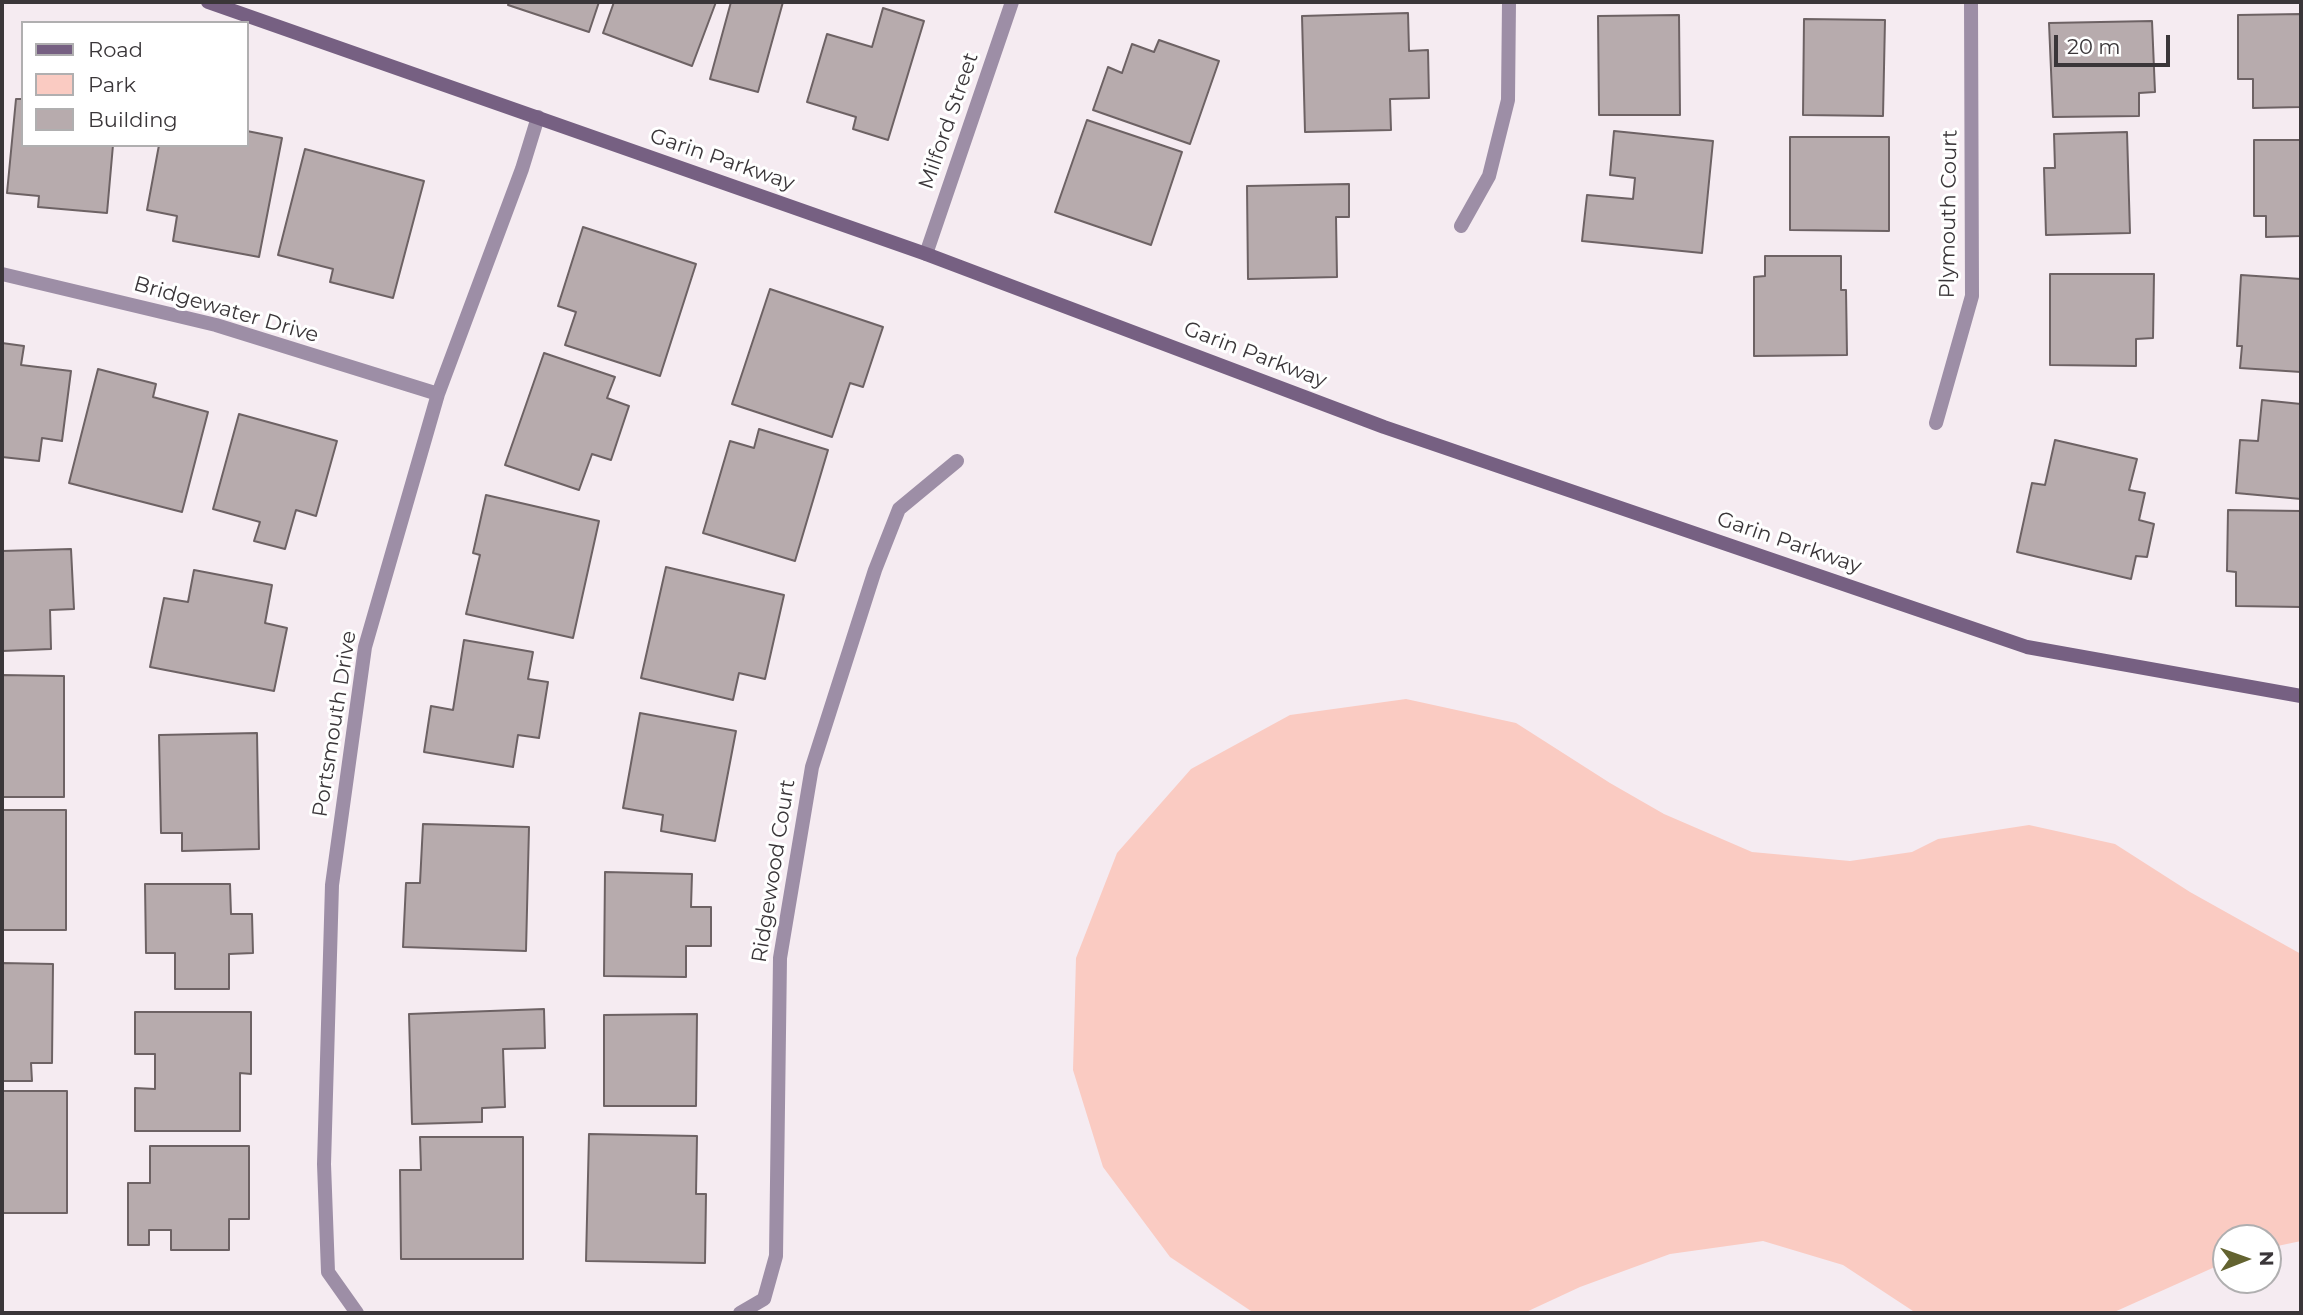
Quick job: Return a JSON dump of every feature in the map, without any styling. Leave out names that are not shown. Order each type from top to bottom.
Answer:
[{"type":"street","name":"Garin Parkway","points":[[208,2],[926,254],[1384,427],[2027,647],[2301,696]]},
{"type":"street","name":"Milford Street","points":[[926,254],[1012,2]]},
{"type":"street","points":[[1461,226],[1489,176],[1508,100],[1509,2]]},
{"type":"street","name":"Plymouth Court","points":[[1936,423],[1972,296],[1971,2]]},
{"type":"street","name":"Portsmouth Drive","points":[[357,1313],[328,1272],[324,1164],[332,885],[365,647],[438,394],[522,169],[537,117]]},
{"type":"street","name":"Bridgewater Drive","points":[[2,274],[216,325],[438,394]]},
{"type":"street","name":"Ridgewood Court","points":[[740,1313],[764,1299],[776,1256],[780,958],[812,767],[875,570],[899,509],[957,461]]},
{"type":"green space","points":[[1406,699],[1516,723],[1664,814],[1752,852],[1850,861],[1912,852],[1938,839],[2029,825],[2115,844],[2190,892],[2301,954],[2301,1241],[2282,1245],[2282,1224],[2212,1224],[2212,1268],[2112,1313],[1916,1313],[1843,1265],[1763,1241],[1670,1254],[1580,1287],[1524,1313],[1254,1313],[1170,1257],[1103,1167],[1073,1070],[1076,958],[1117,853],[1191,769],[1290,715]]},
{"type":"building","points":[[509,2],[599,2],[589,32],[508,5]]},
{"type":"building","points":[[614,2],[716,2],[692,66],[603,33]]},
{"type":"building","points":[[731,2],[783,2],[758,92],[710,79]]},
{"type":"building","points":[[883,8],[924,21],[888,140],[853,129],[856,117],[807,102],[827,34],[872,47]]},
{"type":"building","points":[[1408,13],[1409,51],[1428,50],[1429,98],[1390,99],[1391,130],[1305,132],[1302,16]]},
{"type":"building","points":[[2301,14],[2301,107],[2253,108],[2253,79],[2238,79],[2238,15]]},
{"type":"building","points":[[1679,15],[1680,115],[1599,115],[1598,16]]},
{"type":"building","points":[[1804,19],[1885,20],[1883,116],[1803,115]]},
{"type":"building","points":[[2152,21],[2155,92],[2139,93],[2139,116],[2053,117],[2049,23]]},
{"type":"building","points":[[1159,40],[1219,61],[1190,144],[1093,110],[1108,67],[1122,73],[1132,44],[1154,52]]},
{"type":"building","points":[[16,99],[21,99],[21,147],[113,147],[107,213],[38,207],[39,196],[7,193]]},
{"type":"building","points":[[1087,120],[1182,152],[1151,245],[1055,212]]},
{"type":"building","points":[[248,131],[282,138],[259,257],[173,241],[177,216],[147,210],[159,147],[248,147]]},
{"type":"building","points":[[1614,131],[1713,141],[1702,253],[1582,241],[1587,195],[1633,199],[1635,178],[1610,175]]},
{"type":"building","points":[[2127,132],[2130,233],[2046,235],[2044,168],[2055,168],[2054,134]]},
{"type":"building","points":[[1790,137],[1889,137],[1889,231],[1790,230]]},
{"type":"building","points":[[2254,140],[2301,140],[2301,236],[2266,237],[2266,216],[2254,216]]},
{"type":"building","points":[[305,149],[424,181],[393,298],[330,282],[333,269],[278,255]]},
{"type":"building","points":[[1349,184],[1349,217],[1336,217],[1337,277],[1248,279],[1247,186]]},
{"type":"building","points":[[583,227],[696,264],[660,376],[565,345],[576,312],[558,306]]},
{"type":"building","points":[[1765,256],[1841,256],[1841,290],[1846,290],[1847,355],[1754,356],[1754,277],[1765,276]]},
{"type":"building","points":[[2050,274],[2154,274],[2153,338],[2136,339],[2136,366],[2050,365]]},
{"type":"building","points":[[2241,275],[2301,279],[2301,372],[2240,368],[2242,346],[2237,346]]},
{"type":"building","points":[[770,289],[883,327],[863,387],[850,383],[832,437],[732,404]]},
{"type":"building","points":[[2,343],[24,346],[21,365],[71,371],[62,441],[42,438],[39,461],[2,457]]},
{"type":"building","points":[[544,353],[615,377],[607,398],[629,406],[611,460],[592,454],[579,490],[505,465]]},
{"type":"building","points":[[98,369],[156,384],[153,397],[208,412],[182,512],[69,483]]},
{"type":"building","points":[[2262,400],[2301,404],[2301,499],[2236,493],[2240,440],[2258,441]]},
{"type":"building","points":[[239,414],[337,441],[316,516],[296,510],[285,549],[254,541],[260,522],[213,509]]},
{"type":"building","points":[[759,429],[828,450],[795,561],[703,533],[730,441],[754,448]]},
{"type":"building","points":[[2055,440],[2137,459],[2129,490],[2145,493],[2139,520],[2154,524],[2147,557],[2136,556],[2131,579],[2017,552],[2032,483],[2045,485]]},
{"type":"building","points":[[486,495],[599,521],[573,638],[466,614],[480,555],[473,553]]},
{"type":"building","points":[[2228,510],[2301,511],[2301,607],[2236,606],[2236,572],[2227,571]]},
{"type":"building","points":[[71,549],[74,609],[50,610],[51,649],[2,651],[2,551]]},
{"type":"building","points":[[666,567],[784,595],[765,679],[739,673],[733,700],[641,678]]},
{"type":"building","points":[[194,570],[272,585],[265,623],[287,628],[274,691],[150,667],[164,598],[188,602]]},
{"type":"building","points":[[464,640],[533,652],[528,679],[548,682],[539,738],[518,735],[513,767],[424,752],[431,706],[453,710]]},
{"type":"building","points":[[2,675],[64,676],[64,797],[2,797]]},
{"type":"building","points":[[640,713],[736,731],[715,841],[661,831],[663,815],[623,808]]},
{"type":"building","points":[[257,733],[259,849],[182,851],[182,833],[161,833],[159,735]]},
{"type":"building","points":[[2,810],[66,810],[66,930],[2,930]]},
{"type":"building","points":[[423,824],[529,827],[526,951],[403,947],[406,883],[420,883]]},
{"type":"building","points":[[605,872],[692,874],[691,907],[711,907],[711,946],[686,946],[686,977],[604,976]]},
{"type":"building","points":[[145,884],[230,884],[231,914],[252,914],[253,953],[229,954],[229,989],[175,989],[175,953],[146,953]]},
{"type":"building","points":[[2,963],[53,964],[52,1063],[31,1063],[32,1081],[2,1081]]},
{"type":"building","points":[[544,1009],[545,1048],[503,1049],[505,1107],[482,1108],[482,1122],[412,1124],[409,1014]]},
{"type":"building","points":[[135,1012],[251,1012],[251,1074],[240,1073],[240,1131],[135,1131],[135,1088],[155,1089],[155,1054],[135,1054]]},
{"type":"building","points":[[697,1014],[696,1106],[604,1106],[604,1015]]},
{"type":"building","points":[[2,1091],[67,1091],[67,1213],[2,1213]]},
{"type":"building","points":[[589,1134],[697,1136],[696,1194],[706,1194],[705,1263],[586,1261]]},
{"type":"building","points":[[420,1137],[523,1137],[523,1259],[401,1259],[400,1170],[421,1170]]},
{"type":"building","points":[[150,1146],[249,1146],[249,1219],[229,1219],[229,1250],[171,1250],[171,1230],[149,1230],[149,1245],[128,1245],[128,1183],[150,1183]]}]
